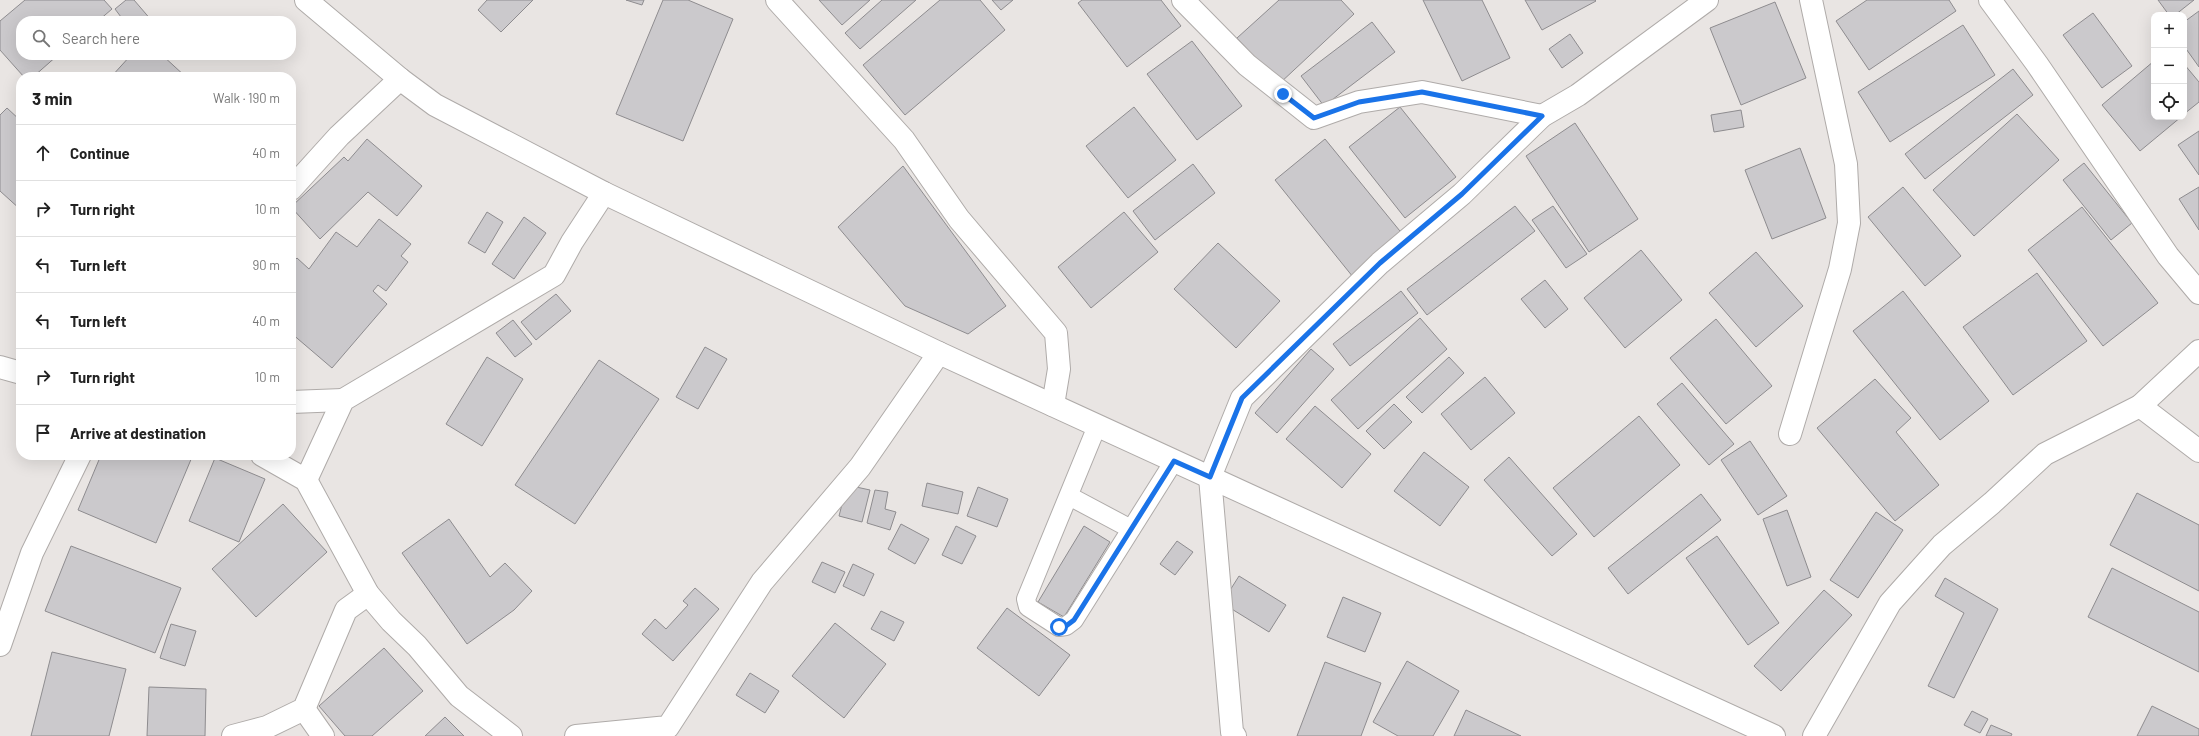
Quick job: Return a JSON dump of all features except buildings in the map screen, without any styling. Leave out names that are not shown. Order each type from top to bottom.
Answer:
[{"type":"street","points":[[306,0],[400,79],[435,105],[604,193],[939,353],[1774,736]]},
{"type":"street","points":[[778,0],[904,140],[958,219],[1056,333],[1059,369],[1053,405]]},
{"type":"street","points":[[1183,0],[1247,65],[1314,118],[1359,102],[1422,92],[1542,116]]},
{"type":"street","points":[[1235,736],[1232,732],[1210,477],[1242,398],[1380,263],[1462,194],[1542,116],[1578,95],[1707,0]]},
{"type":"street","points":[[1790,434],[1840,269],[1849,223],[1846,164],[1812,0]]},
{"type":"street","points":[[1990,0],[2037,64],[2168,256],[2199,293]]},
{"type":"street","points":[[296,184],[338,136],[400,79]]},
{"type":"street","points":[[296,402],[343,400],[554,275],[572,242],[604,193]]},
{"type":"street","points":[[1814,736],[1890,603],[1942,545],[1992,503],[2045,454],[2140,406],[2199,351]]},
{"type":"street","points":[[576,736],[673,732],[762,582],[860,467],[939,353]]},
{"type":"street","points":[[0,367],[16,372]]},
{"type":"street","points":[[306,480],[343,400]]},
{"type":"street","points":[[2140,406],[2199,451]]},
{"type":"street","points":[[0,645],[32,553],[78,460]]},
{"type":"street","points":[[271,460],[306,480],[368,594],[391,621],[417,646],[458,696],[511,736]]},
{"type":"street","points":[[233,736],[267,727],[304,709],[346,610],[368,594]]},
{"type":"street","points":[[304,709],[323,736]]},
{"type":"lane","points":[[1097,426],[1026,599],[1028,607],[1059,627],[1066,626],[1074,620],[1174,461]]},
{"type":"lane","points":[[1068,496],[1131,529]]},
{"type":"route","points":[[1059,627],[1066,626],[1074,620],[1174,461],[1210,477],[1242,398],[1380,263],[1462,194],[1542,116],[1422,92],[1359,102],[1314,118],[1283,94]]}]
